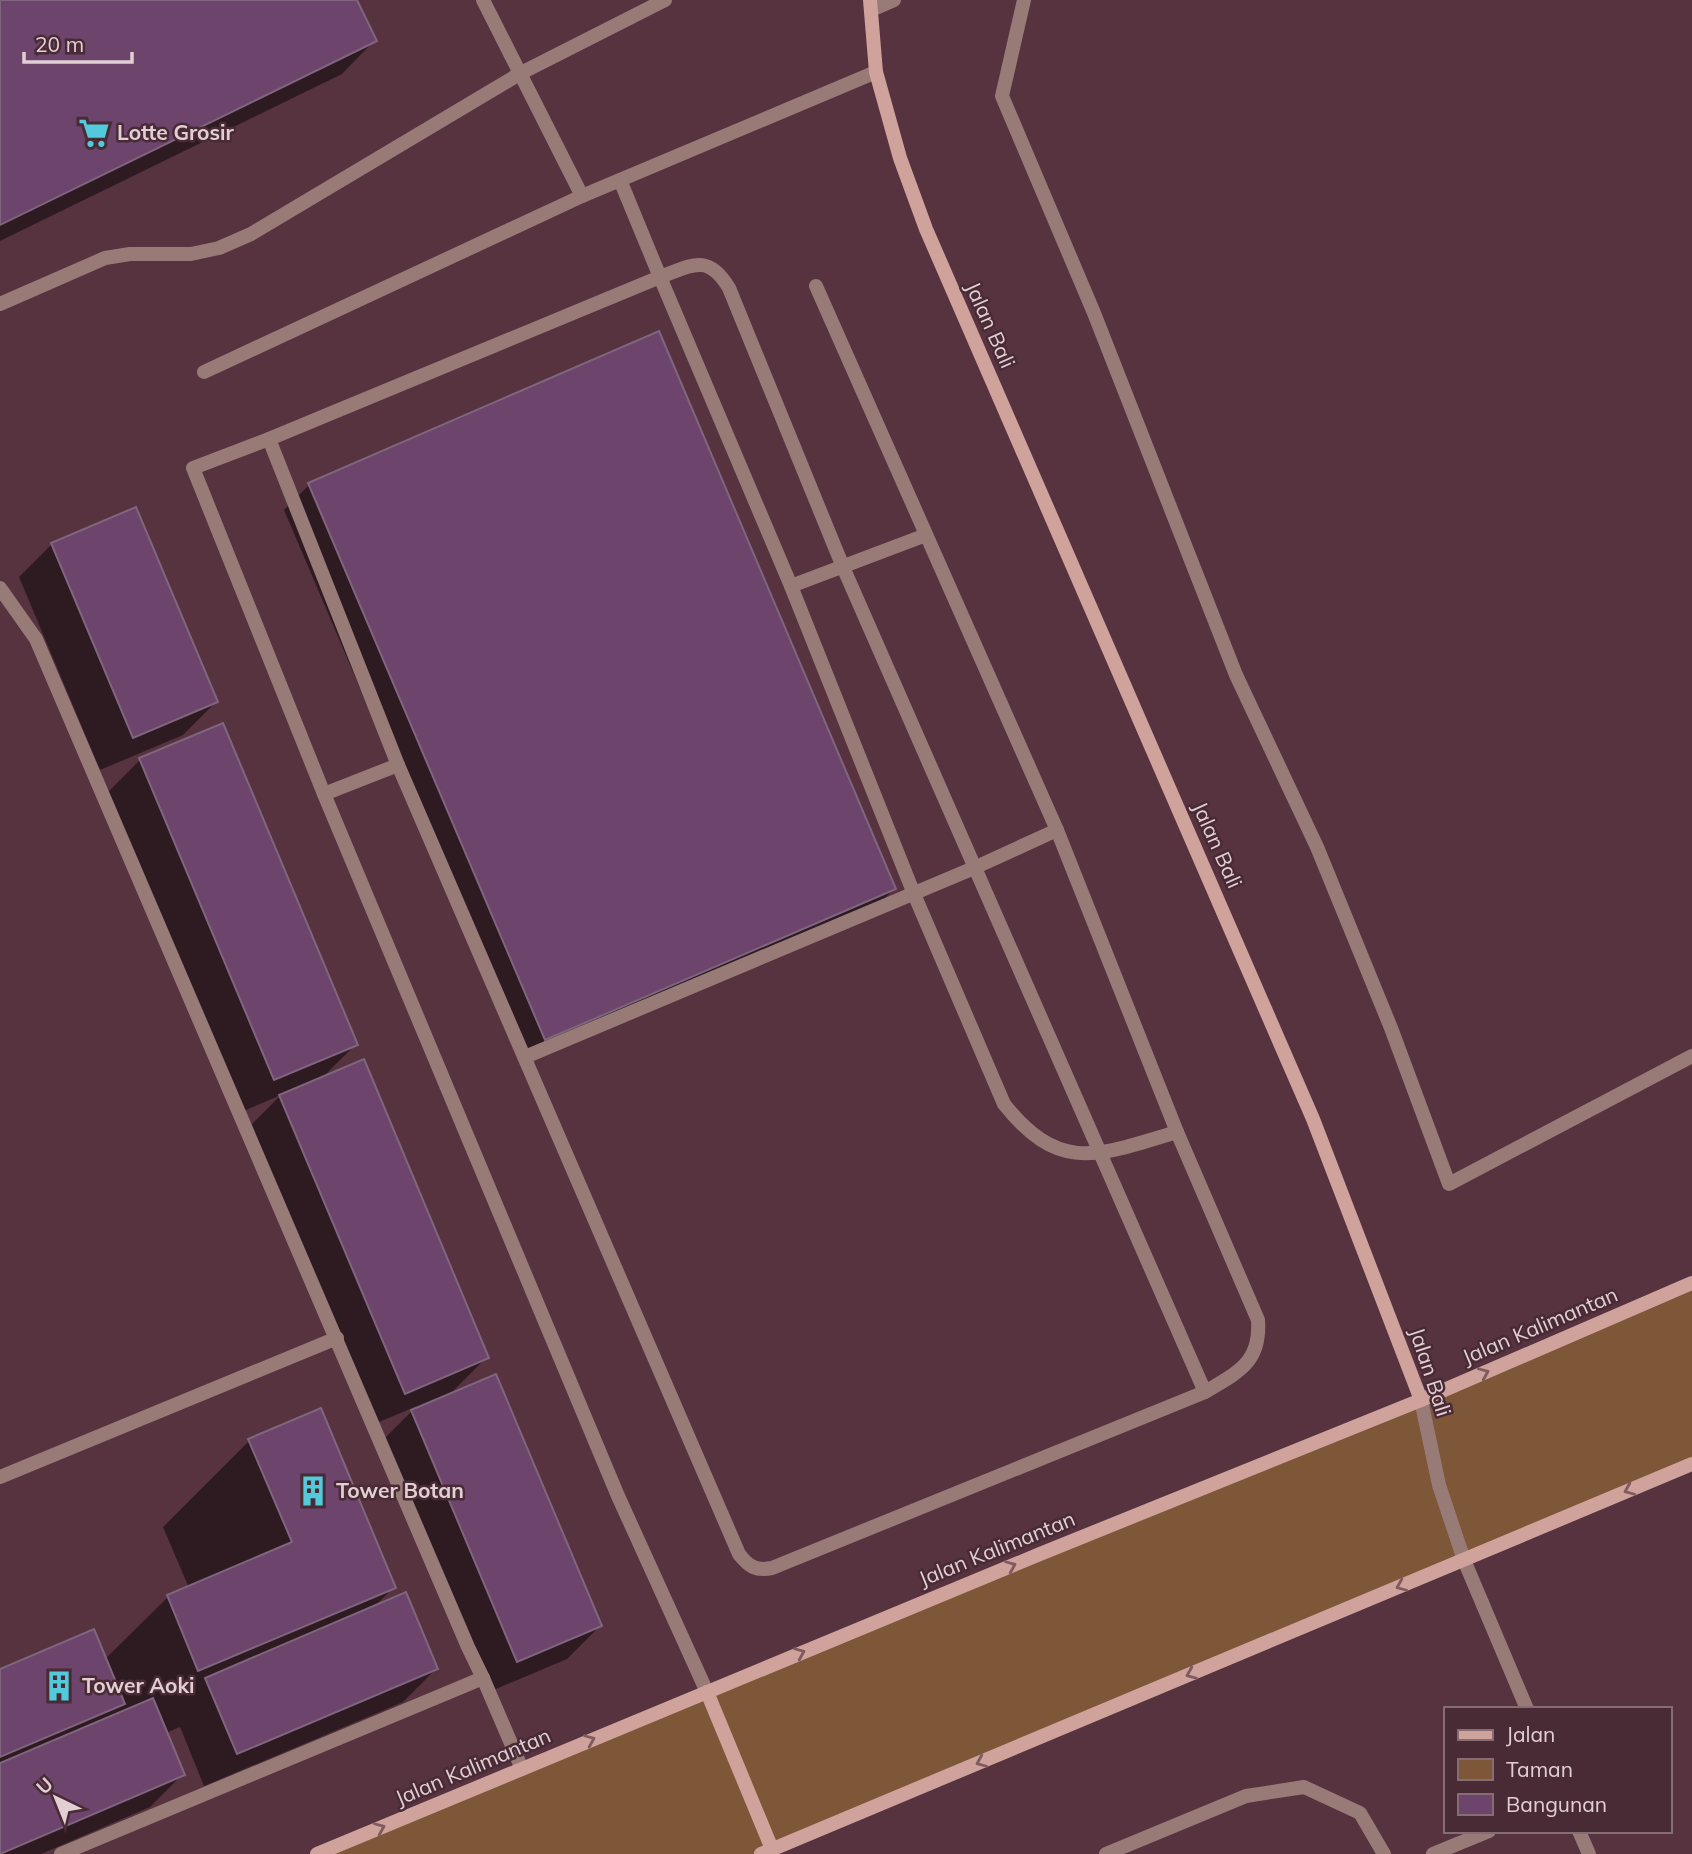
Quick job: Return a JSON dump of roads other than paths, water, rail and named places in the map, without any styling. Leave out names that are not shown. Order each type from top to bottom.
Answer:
[{"type":"street","points":[[483,0],[582,196]]},
{"type":"street","points":[[0,304],[105,258],[131,254],[191,254],[230,243],[250,234],[521,73],[665,0]]},
{"type":"street","points":[[871,5],[894,0]]},
{"type":"street","points":[[1024,0],[1002,96],[1094,313],[1236,675],[1317,847],[1391,1028],[1449,1184],[1692,1056]]},
{"type":"street","name":"Jalan Bali","points":[[871,5],[876,72],[900,158],[926,229],[1313,1119],[1421,1400],[1439,1485],[1464,1560],[1526,1707]]},
{"type":"street","points":[[204,372],[582,196],[876,72]]},
{"type":"street","points":[[620,180],[790,586],[914,894],[1004,1104],[1017,1121],[1037,1139],[1060,1152],[1099,1155],[1177,1132]]},
{"type":"street","points":[[1205,1392],[843,567],[729,288],[720,274],[708,265],[695,264],[193,468],[324,794],[618,1496],[707,1692],[767,1852],[1692,1464]]},
{"type":"street","points":[[269,439],[398,765],[739,1554],[748,1565],[758,1571],[772,1569],[1205,1392],[1238,1372],[1252,1358],[1259,1339],[1258,1320],[1177,1132],[1056,830],[816,286]]},
{"type":"street","points":[[790,586],[926,535]]},
{"type":"street","points":[[0,587],[36,639],[522,1769]]},
{"type":"street","points":[[324,794],[398,765]]},
{"type":"street","points":[[525,1057],[914,894],[1056,830]]},
{"type":"street","name":"Jalan Kalimantan","points":[[317,1854],[1027,1559],[1421,1400],[1692,1283]]},
{"type":"street","points":[[0,1477],[337,1338]]},
{"type":"street","points":[[61,1854],[484,1678]]},
{"type":"street","points":[[1106,1854],[1246,1796],[1304,1787],[1360,1814],[1384,1854]]},
{"type":"street","points":[[1433,1854],[1484,1833]]},
{"type":"street","points":[[1580,1833],[1589,1854]]},
{"type":"place","name":"Lotte Grosir","points":[[94,133]]},
{"type":"place","name":"Tower Botan","points":[[313,1491]]},
{"type":"place","name":"Tower Aoki","points":[[59,1686]]}]
